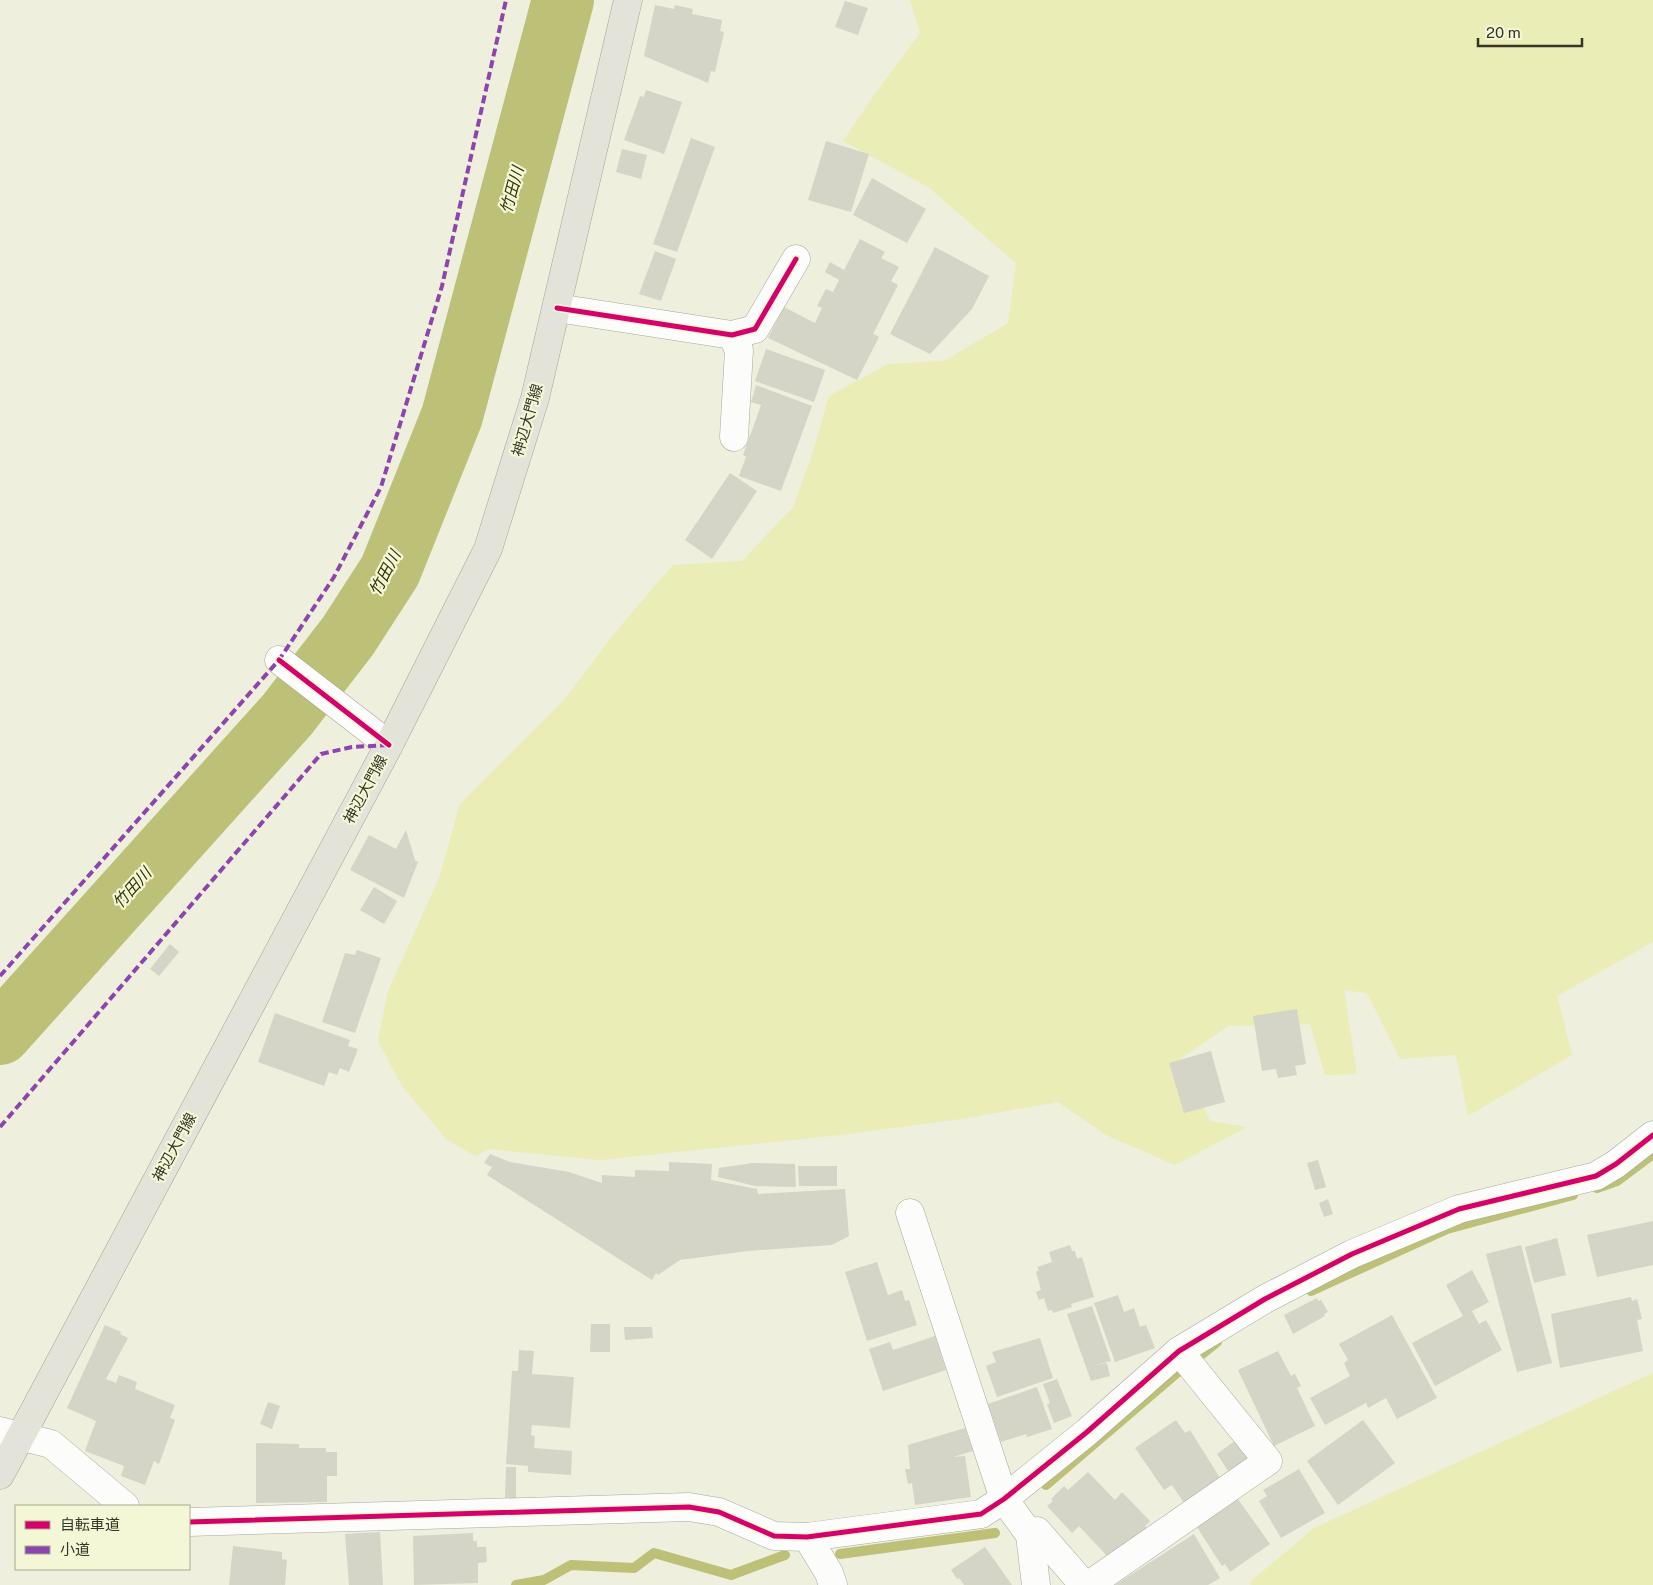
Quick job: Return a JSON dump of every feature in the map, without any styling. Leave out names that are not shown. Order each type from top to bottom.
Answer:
[{"type":"main road","name":"神辺大門線","points":[[0,1475],[10,1433],[389,745],[488,549],[534,398],[557,308],[628,0]]},
{"type":"street","points":[[557,308],[732,335],[756,329],[796,259]]},
{"type":"street","points":[[732,335],[739,350],[734,437]]},
{"type":"street","points":[[284,664],[389,745]]},
{"type":"street","points":[[190,1522],[689,1507],[719,1512],[774,1536],[807,1537],[980,1514],[1004,1499],[1087,1432],[1179,1351],[1265,1298],[1352,1254],[1459,1209],[1596,1176],[1616,1164],[1653,1135]]},
{"type":"street","points":[[910,1213],[1004,1499],[1030,1535],[1036,1585]]},
{"type":"street","points":[[1089,1585],[1268,1460],[1179,1351]]},
{"type":"street","points":[[10,1433],[51,1444],[124,1505]]},
{"type":"street","points":[[1030,1535],[1037,1530],[1084,1585]]},
{"type":"street","points":[[807,1537],[829,1573],[833,1585]]},
{"type":"green space","points":[[910,0],[1653,0],[1653,942],[1557,996],[1572,1055],[1468,1116],[1456,1055],[1400,1059],[1367,993],[1344,990],[1357,1074],[1325,1075],[1310,1024],[1228,1026],[1180,1059],[1210,1121],[1247,1127],[1175,1165],[1106,1135],[1058,1102],[968,1118],[841,1135],[600,1160],[489,1149],[475,1156],[446,1139],[402,1086],[378,1041],[388,991],[439,878],[460,804],[563,701],[617,630],[673,565],[742,561],[793,507],[812,455],[829,396],[888,364],[944,361],[1008,323],[1016,263],[928,187],[843,141],[920,33]]},
{"type":"green space","points":[[1653,1373],[1653,1585],[1251,1585],[1250,1582],[1314,1528]]},
{"type":"building","points":[[845,1],[868,8],[858,35],[835,27]]},
{"type":"building","points":[[655,5],[674,9],[675,5],[693,9],[692,14],[722,20],[720,31],[724,32],[715,72],[711,71],[708,83],[644,56]]},
{"type":"building","points":[[646,90],[682,102],[664,154],[624,140],[640,96],[644,97]]},
{"type":"building","points":[[691,138],[715,147],[677,252],[653,244]]},
{"type":"building","points":[[826,141],[869,154],[851,212],[808,200]]},
{"type":"building","points":[[622,149],[647,155],[641,179],[616,172]]},
{"type":"building","points":[[872,178],[926,209],[907,243],[853,215]]},
{"type":"building","points":[[860,239],[885,252],[881,258],[899,267],[891,281],[898,285],[873,334],[879,337],[857,380],[768,338],[784,307],[815,323],[822,308],[817,306],[826,289],[833,292],[839,280],[825,272],[830,262],[844,270]]},
{"type":"building","points":[[935,247],[989,276],[972,309],[930,354],[890,334]]},
{"type":"building","points":[[655,251],[676,259],[661,301],[639,294]]},
{"type":"building","points":[[766,349],[825,370],[814,402],[755,381]]},
{"type":"building","points":[[756,385],[812,406],[781,491],[739,476],[746,457],[743,455],[761,405],[751,402]]},
{"type":"building","points":[[730,473],[757,491],[712,559],[685,540]]},
{"type":"building","points":[[406,830],[415,860],[418,862],[404,898],[350,870],[369,835],[396,849]]},
{"type":"building","points":[[374,887],[397,901],[384,924],[360,910]]},
{"type":"building","points":[[170,944],[179,952],[159,976],[150,969]]},
{"type":"building","points":[[357,950],[381,958],[355,1033],[322,1022],[345,953],[355,955]]},
{"type":"building","points":[[1297,1009],[1306,1064],[1295,1066],[1297,1075],[1278,1078],[1276,1069],[1262,1071],[1253,1016]]},
{"type":"building","points":[[275,1013],[350,1040],[348,1046],[358,1049],[349,1072],[340,1068],[337,1075],[329,1072],[324,1086],[258,1062]]},
{"type":"building","points":[[1211,1051],[1225,1102],[1184,1113],[1169,1063]]},
{"type":"building","points":[[490,1154],[510,1162],[569,1172],[602,1183],[602,1175],[635,1177],[635,1170],[669,1171],[669,1162],[712,1164],[711,1180],[757,1189],[758,1194],[845,1189],[849,1236],[832,1245],[748,1251],[680,1260],[658,1275],[656,1273],[652,1280],[487,1175],[492,1167],[484,1163]]},
{"type":"building","points":[[1318,1160],[1326,1187],[1315,1190],[1307,1163]]},
{"type":"building","points":[[752,1163],[795,1164],[796,1187],[755,1186],[718,1177],[719,1168]]},
{"type":"building","points":[[798,1166],[837,1166],[837,1186],[799,1186]]},
{"type":"building","points":[[1328,1199],[1333,1214],[1324,1217],[1319,1203]]},
{"type":"building","points":[[1653,1221],[1653,1265],[1597,1277],[1587,1235]]},
{"type":"building","points":[[1557,1238],[1566,1275],[1534,1283],[1525,1247]]},
{"type":"building","points":[[1070,1245],[1072,1251],[1075,1251],[1077,1259],[1082,1257],[1094,1297],[1071,1304],[1072,1307],[1053,1313],[1052,1310],[1048,1311],[1044,1298],[1039,1300],[1036,1292],[1041,1290],[1036,1272],[1039,1270],[1037,1267],[1052,1262],[1049,1252]]},
{"type":"building","points":[[1521,1245],[1552,1363],[1517,1372],[1486,1254]]},
{"type":"building","points":[[877,1262],[888,1295],[902,1290],[905,1301],[909,1300],[917,1325],[867,1341],[845,1272]]},
{"type":"building","points":[[1472,1270],[1489,1302],[1472,1311],[1479,1324],[1486,1320],[1502,1350],[1435,1386],[1412,1343],[1463,1316],[1446,1285]]},
{"type":"building","points":[[1118,1295],[1124,1312],[1134,1308],[1140,1327],[1146,1325],[1155,1348],[1115,1362],[1094,1303]]},
{"type":"building","points":[[1631,1297],[1632,1301],[1637,1299],[1642,1319],[1637,1320],[1643,1351],[1560,1368],[1551,1314]]},
{"type":"building","points":[[1317,1298],[1318,1301],[1321,1300],[1328,1312],[1324,1314],[1325,1316],[1293,1334],[1284,1315]]},
{"type":"building","points":[[1092,1306],[1111,1361],[1096,1365],[1107,1363],[1110,1376],[1091,1381],[1067,1314]]},
{"type":"building","points":[[1392,1315],[1437,1398],[1397,1419],[1386,1398],[1368,1408],[1366,1403],[1325,1425],[1310,1398],[1350,1376],[1344,1363],[1348,1360],[1339,1344]]},
{"type":"building","points":[[591,1324],[610,1324],[610,1352],[590,1352]]},
{"type":"building","points":[[105,1325],[121,1332],[120,1334],[128,1338],[106,1379],[116,1383],[119,1375],[137,1382],[135,1389],[175,1405],[170,1418],[175,1420],[159,1464],[154,1461],[145,1485],[121,1476],[124,1466],[85,1451],[96,1421],[67,1408]]},
{"type":"building","points":[[624,1327],[652,1327],[653,1338],[625,1340]]},
{"type":"building","points":[[935,1336],[946,1370],[883,1391],[869,1349],[890,1342],[893,1350]]},
{"type":"building","points":[[1040,1338],[1053,1378],[997,1397],[986,1366],[996,1362],[992,1352]]},
{"type":"building","points":[[519,1350],[534,1351],[532,1374],[574,1377],[570,1428],[532,1425],[531,1435],[535,1436],[534,1448],[572,1451],[571,1475],[528,1472],[528,1466],[506,1464],[512,1371],[518,1371]]},
{"type":"building","points":[[1278,1351],[1291,1376],[1295,1374],[1301,1386],[1297,1388],[1315,1426],[1274,1446],[1238,1370]]},
{"type":"building","points":[[1057,1379],[1072,1416],[1054,1423],[1047,1404],[1050,1403],[1043,1384]]},
{"type":"building","points":[[1037,1387],[1052,1429],[1027,1437],[1026,1434],[1001,1442],[988,1404]]},
{"type":"building","points":[[268,1402],[280,1406],[272,1429],[260,1424]]},
{"type":"building","points":[[1176,1420],[1185,1433],[1190,1430],[1220,1478],[1184,1503],[1172,1485],[1164,1490],[1135,1448]]},
{"type":"building","points":[[1363,1420],[1395,1463],[1338,1505],[1307,1461]]},
{"type":"building","points":[[965,1428],[973,1451],[953,1457],[965,1456],[971,1497],[915,1505],[912,1483],[908,1484],[905,1469],[910,1469],[908,1445]]},
{"type":"building","points":[[1236,1440],[1252,1463],[1232,1477],[1217,1454]]},
{"type":"building","points":[[256,1443],[299,1444],[299,1448],[326,1448],[326,1452],[337,1452],[337,1476],[327,1476],[327,1502],[256,1503]]},
{"type":"building","points":[[506,1467],[516,1467],[516,1498],[505,1498]]},
{"type":"building","points":[[1299,1469],[1325,1513],[1281,1538],[1259,1501],[1267,1496],[1263,1490]]},
{"type":"building","points":[[1088,1472],[1115,1500],[1122,1492],[1150,1521],[1145,1526],[1149,1531],[1135,1545],[1130,1539],[1109,1558],[1079,1526],[1072,1533],[1047,1506],[1064,1486],[1068,1490]]},
{"type":"building","points":[[1235,1495],[1270,1544],[1230,1572],[1225,1564],[1222,1566],[1195,1524]]},
{"type":"building","points":[[380,1532],[383,1585],[349,1585],[345,1534]]},
{"type":"building","points":[[473,1533],[473,1541],[477,1541],[477,1547],[486,1547],[487,1562],[478,1563],[478,1583],[414,1585],[413,1536]]},
{"type":"building","points":[[1194,1534],[1220,1578],[1208,1585],[1115,1585]]},
{"type":"building","points":[[233,1546],[282,1552],[282,1559],[287,1560],[285,1585],[229,1585]]},
{"type":"building","points":[[985,1547],[1012,1585],[964,1585],[959,1578],[957,1579],[951,1570]]},
{"type":"waterway","name":"竹田川","points":[[0,1034],[287,715],[348,636],[390,571],[452,416],[563,0]]},
{"type":"waterway","points":[[1597,1188],[1617,1181],[1653,1154]]},
{"type":"waterway","points":[[1311,1291],[1447,1229],[1573,1195]]},
{"type":"waterway","points":[[1202,1354],[1217,1342]]},
{"type":"waterway","points":[[1046,1485],[1178,1372]]},
{"type":"waterway","points":[[840,1554],[995,1533]]},
{"type":"waterway","points":[[516,1585],[544,1580],[571,1565],[634,1568],[654,1553],[731,1575],[785,1555]]},
{"type":"marked path","points":[[0,976],[279,660],[334,577],[381,487],[442,286],[506,0]]},
{"type":"marked path","points":[[0,1127],[321,754],[352,747],[389,745]]},
{"type":"cycle path","points":[[557,308],[732,335],[755,329],[796,259]]},
{"type":"cycle path","points":[[279,660],[389,745]]},
{"type":"cycle path","points":[[190,1522],[689,1507],[719,1512],[774,1536],[807,1537],[981,1514],[1004,1499],[1087,1432],[1179,1351],[1265,1299],[1352,1254],[1459,1209],[1596,1176],[1616,1164],[1653,1135]]}]
